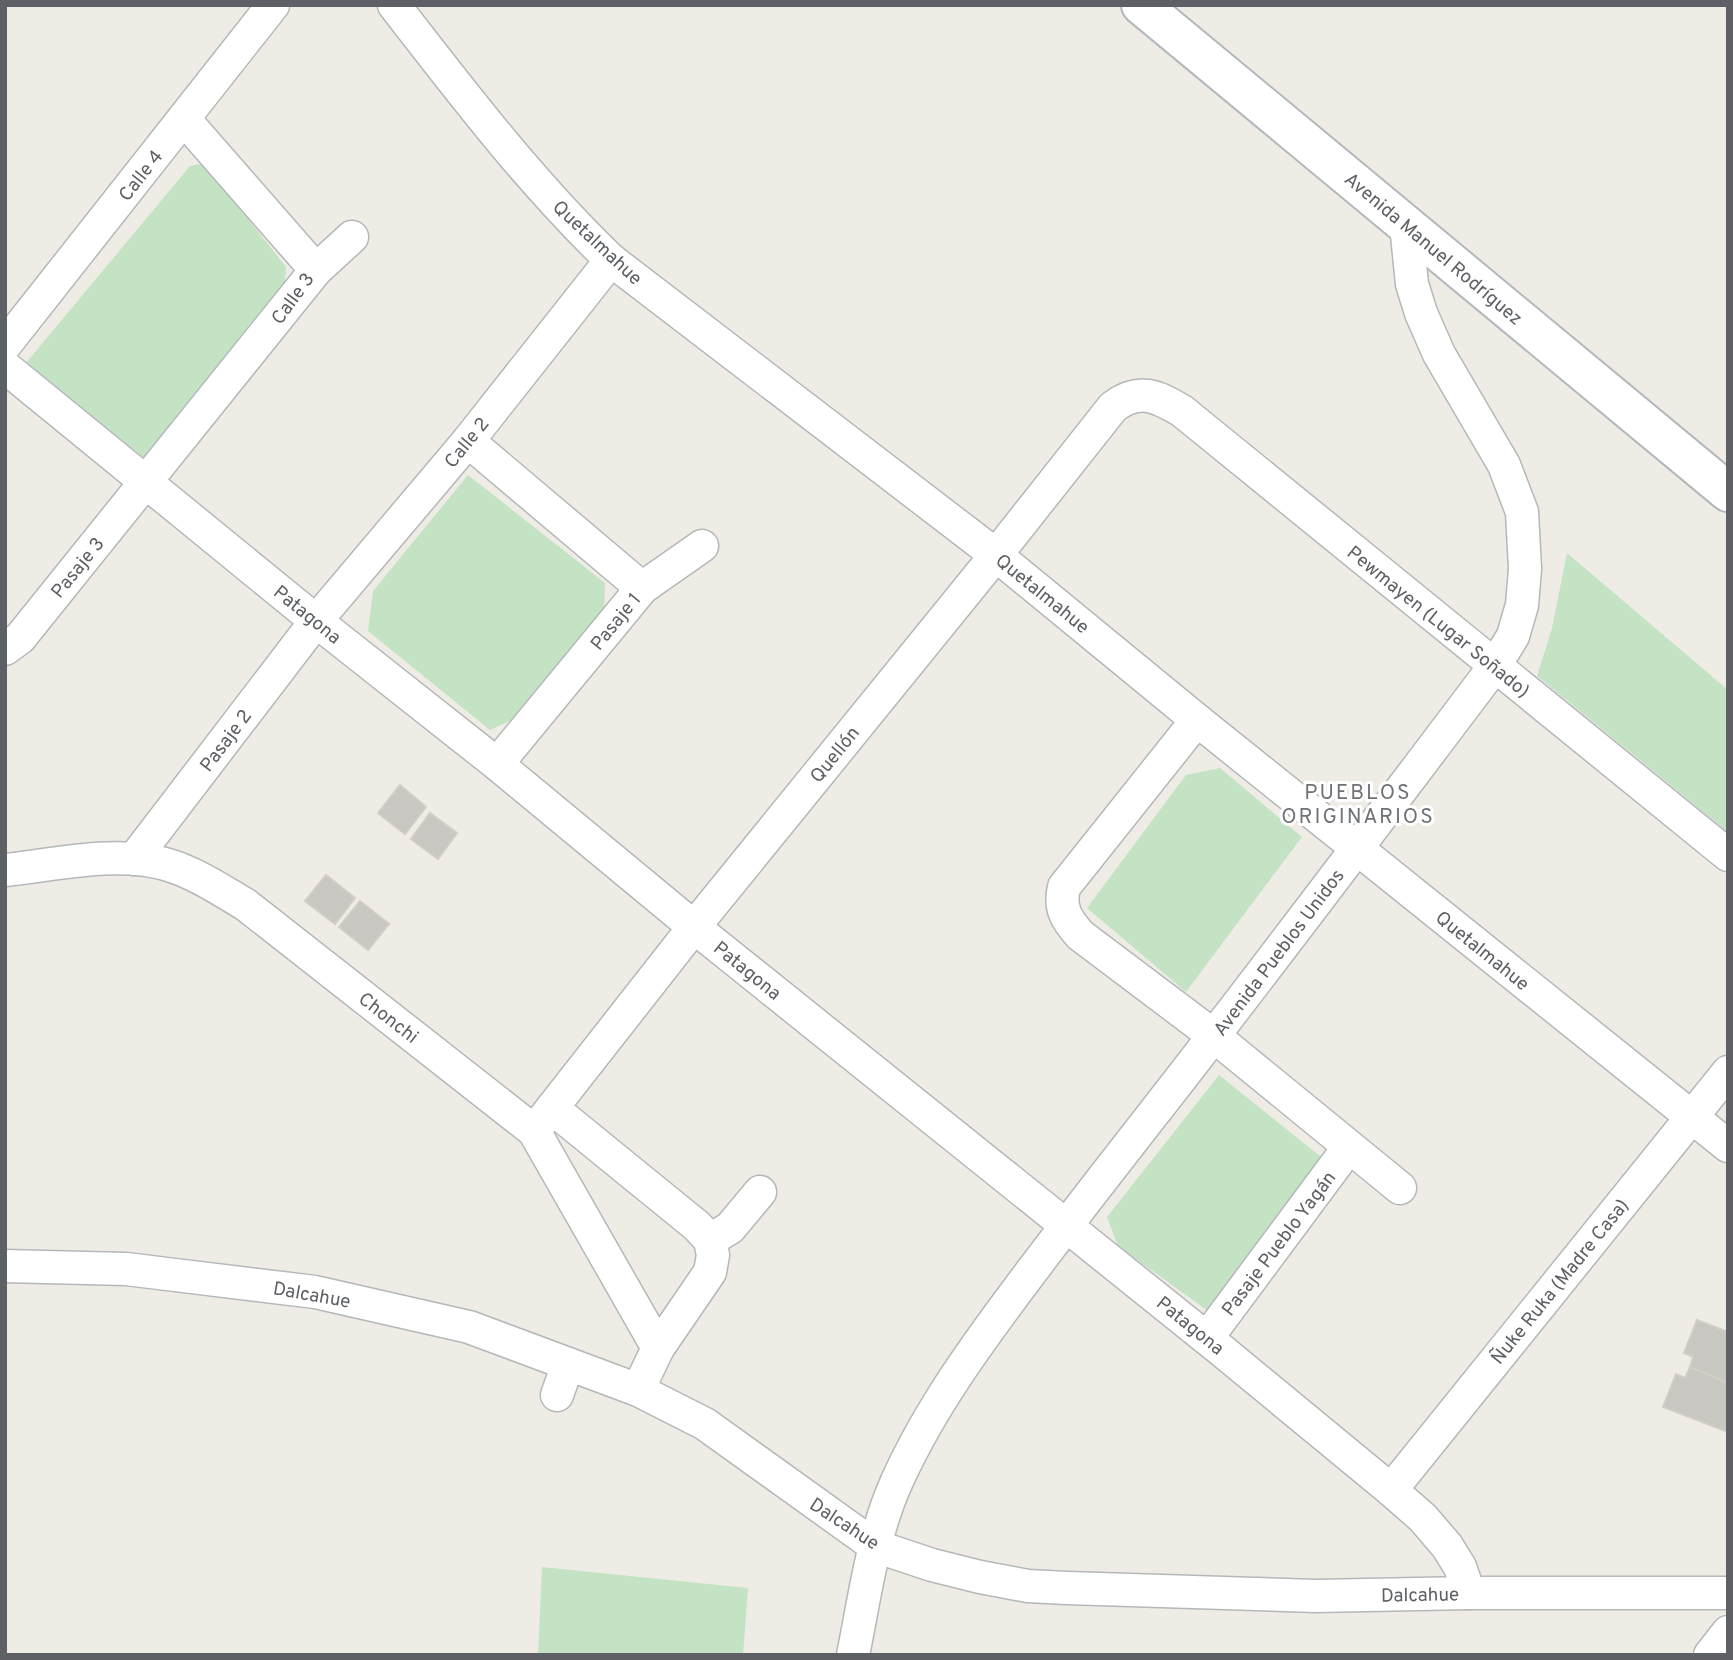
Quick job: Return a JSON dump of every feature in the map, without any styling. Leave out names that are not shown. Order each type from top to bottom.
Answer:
[{"type":"street","name":"Calle 4","points":[[5,345],[273,5]]},
{"type":"street","name":"Quetalmahue","points":[[394,5],[504,147],[573,223],[611,260],[996,555],[1197,720],[1728,1146]]},
{"type":"street","name":"Avenida Manuel Rodríguez","points":[[1141,5],[1728,492]]},
{"type":"street","name":"Calle 3","points":[[145,481],[316,270],[184,119]]},
{"type":"street","name":"Avenida Pueblos Unidos","points":[[853,1655],[874,1546],[895,1485],[923,1426],[986,1331],[1494,667],[1513,636],[1522,605],[1525,569],[1522,512],[1504,465],[1439,354],[1421,313],[1412,284],[1406,225]]},
{"type":"street","points":[[316,270],[352,237]]},
{"type":"street","name":"Calle 2","points":[[316,621],[468,441],[611,260]]},
{"type":"street","name":"Patagona","points":[[5,367],[316,621],[497,764],[694,927],[1207,1338],[1391,1490],[1423,1518],[1447,1546],[1460,1567],[1469,1593]]},
{"type":"street","name":"Pewmayen (Lugar Soñado)","points":[[1146,394],[1161,398],[1182,411],[1728,855]]},
{"type":"street","name":"Quellón","points":[[543,1119],[694,927],[1113,407],[1146,394]]},
{"type":"street","name":"Pasaje 1","points":[[468,441],[642,588],[497,764]]},
{"type":"street","name":"Pasaje 3","points":[[5,649],[20,638],[145,481]]},
{"type":"street","points":[[642,588],[702,546]]},
{"type":"street","name":"Pasaje 2","points":[[134,859],[316,621]]},
{"type":"street","points":[[1197,720],[1064,887],[1061,901],[1063,913],[1080,935],[1214,1036],[1400,1188]]},
{"type":"street","name":"Chonchi","points":[[5,870],[134,859],[165,863],[205,881],[246,905],[543,1119],[658,1348]]},
{"type":"street","name":"Ñuke Ruka (Madre Casa)","points":[[1391,1490],[1728,1072]]},
{"type":"street","points":[[543,1119],[698,1226],[710,1240],[713,1255],[710,1272],[658,1348],[638,1390]]},
{"type":"street","name":"Pasaje Pueblo Yagán","points":[[1207,1338],[1349,1147]]},
{"type":"street","points":[[710,1240],[730,1228],[760,1192]]},
{"type":"street","name":"Dalcahue","points":[[5,1266],[126,1269],[315,1292],[469,1326],[638,1390],[705,1424],[874,1546],[980,1577],[1028,1586],[1316,1596],[1728,1593]]},
{"type":"street","points":[[557,1395],[568,1364]]},
{"type":"street","points":[[1710,1655],[1728,1632]]},
{"type":"green space","points":[[204,163],[286,267],[284,294],[152,464],[25,364],[190,166]]},
{"type":"green space","points":[[468,475],[605,583],[604,618],[518,717],[490,730],[368,631],[373,591]]},
{"type":"green space","points":[[1567,553],[1728,690],[1728,832],[1537,676],[1552,628]]},
{"type":"green space","points":[[1220,768],[1302,837],[1186,992],[1087,908],[1186,775]]},
{"type":"green space","points":[[1219,1075],[1336,1169],[1219,1319],[1118,1246],[1107,1217]]},
{"type":"green space","points":[[542,1567],[748,1588],[743,1655],[538,1655]]},
{"type":"building","points":[[400,785],[426,807],[405,834],[378,813]]},
{"type":"building","points":[[430,813],[457,833],[438,859],[411,839]]},
{"type":"building","points":[[326,875],[355,898],[335,924],[305,901]]},
{"type":"building","points":[[360,901],[389,924],[368,950],[339,927]]},
{"type":"building","points":[[1697,1320],[1728,1332],[1728,1383],[1690,1367],[1693,1357],[1684,1353]]},
{"type":"building","points":[[1690,1367],[1728,1383],[1728,1432],[1663,1407],[1676,1374],[1685,1378]]},
{"type":"district","name":"PUEBLOS ORIGINARIOS","points":[[1358,804]]}]
